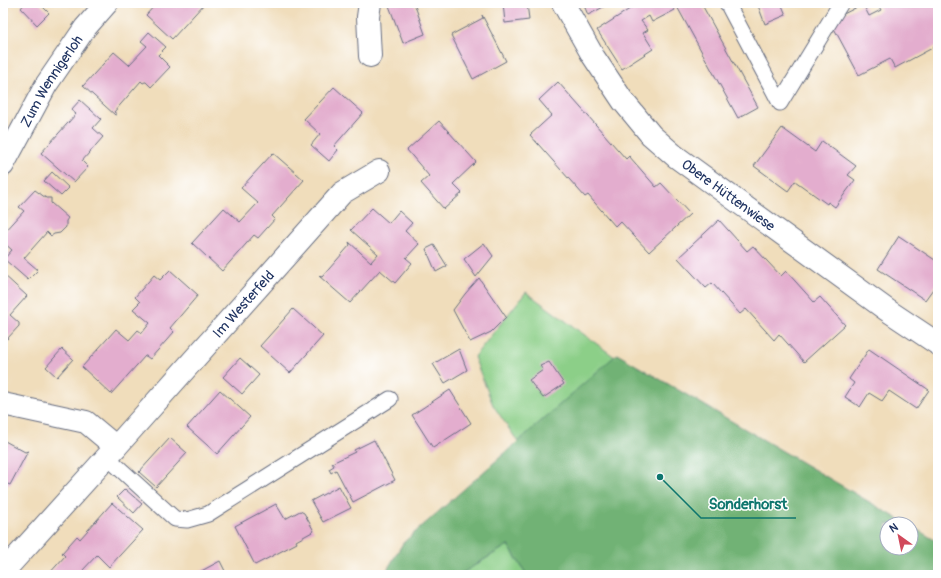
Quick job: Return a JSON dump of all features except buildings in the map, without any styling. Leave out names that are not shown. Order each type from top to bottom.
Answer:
[{"type":"street","name":"Zum Wennigerloh","points":[[3,165],[46,85],[85,28],[107,3]]},
{"type":"street","points":[[370,3],[368,17],[370,56]]},
{"type":"street","name":"Obere Hüttenwiese","points":[[563,3],[593,56],[623,102],[651,134],[675,156],[887,310],[938,344]]},
{"type":"street","name":"Im Westerfeld","points":[[3,572],[342,193],[379,172]]},
{"type":"street","points":[[3,404],[86,422],[111,452]]},
{"type":"lane","points":[[727,3],[780,103],[840,3]]},
{"type":"lane","points":[[111,452],[175,519],[187,520],[208,514],[390,399]]},
{"type":"green space","points":[[526,292],[878,550],[608,575],[493,405],[474,357]]},
{"type":"green space","points":[[617,354],[893,516],[879,516],[879,556],[919,556],[919,531],[938,542],[938,575],[527,575],[508,545],[459,575],[384,575],[403,543]]},
{"type":"green space","points":[[508,545],[527,575],[459,575]]},
{"type":"place","name":"Sonderhorst","points":[[660,477]]}]
